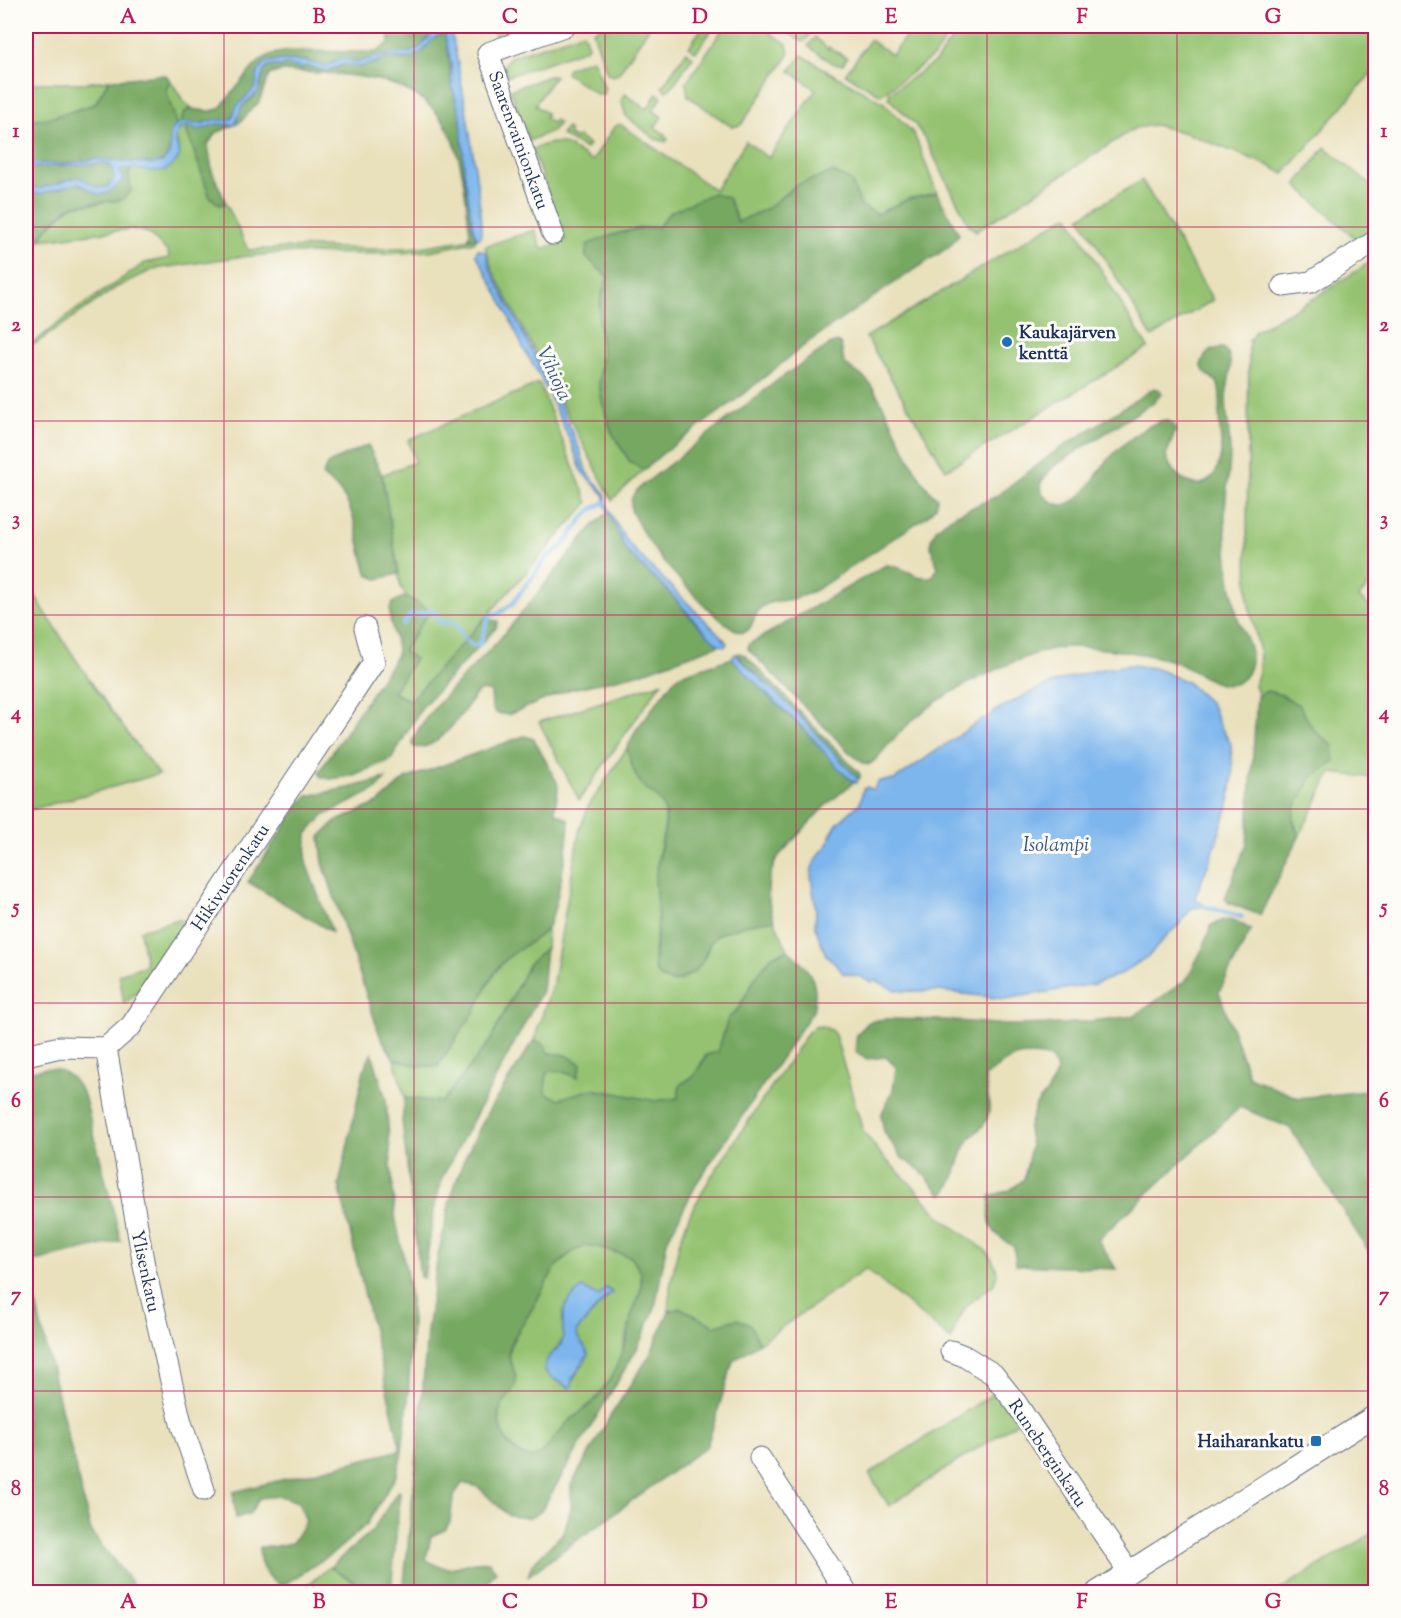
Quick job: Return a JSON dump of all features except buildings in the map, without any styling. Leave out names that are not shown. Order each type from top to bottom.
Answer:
[{"type":"street","name":"Saarenvainionkatu","points":[[554,234],[488,53],[564,26]]},
{"type":"street","points":[[1283,286],[1311,282],[1376,241]]},
{"type":"street","name":"Hikivuorenkatu","points":[[106,1048],[131,1026],[374,662],[365,628]]},
{"type":"street","points":[[26,1055],[60,1047],[106,1048]]},
{"type":"street","name":"Ylisenkatu","points":[[106,1048],[144,1266],[181,1423],[204,1490]]},
{"type":"street","name":"Runeberginkatu","points":[[951,1352],[964,1356],[987,1369],[999,1381],[1129,1572]]},
{"type":"street","points":[[1097,1593],[1376,1415]]},
{"type":"street","points":[[760,1458],[846,1593]]},
{"type":"green space","points":[[395,26],[446,26],[436,30],[419,48],[411,52],[357,62],[342,58],[326,67],[306,61],[279,60],[264,63],[257,75],[255,88],[237,106],[230,121],[181,123],[183,115],[191,109],[213,111],[220,108],[251,70],[262,59],[272,54],[289,51],[376,52],[389,43],[389,32]]},
{"type":"green space","points":[[494,26],[545,26],[496,40]]},
{"type":"green space","points":[[601,26],[650,26],[618,74],[612,76],[607,73],[593,31]]},
{"type":"green space","points":[[697,26],[715,26],[696,52],[689,47],[701,29]]},
{"type":"green space","points":[[725,26],[760,26],[787,44],[789,55],[741,125],[732,127],[688,96],[686,83]]},
{"type":"green space","points":[[778,26],[794,26],[810,34],[802,42]]},
{"type":"green space","points":[[913,26],[955,26],[934,56],[881,95],[845,74],[870,40],[892,55]]},
{"type":"green space","points":[[961,26],[1375,26],[1375,69],[1284,174],[1270,166],[1186,133],[1154,125],[1135,128],[976,231],[969,225],[925,139],[914,123],[888,98],[890,93],[936,61]]},
{"type":"green space","points":[[443,32],[446,35],[452,86],[461,118],[464,170],[474,234],[477,238],[468,239],[470,233],[460,164],[454,142],[441,118],[424,101],[404,89],[356,76],[281,71],[269,75],[259,102],[239,123],[216,133],[208,144],[212,171],[226,203],[220,205],[210,197],[185,126],[197,130],[217,124],[232,125],[242,106],[255,96],[264,71],[268,67],[288,65],[301,68],[308,66],[330,71],[345,64],[375,64],[387,58],[403,59],[421,53],[432,40]]},
{"type":"green space","points":[[582,33],[588,46],[586,49],[509,76],[506,75],[503,66],[510,57]]},
{"type":"green space","points":[[815,37],[828,49],[829,47],[847,58],[843,64],[834,64],[808,46]]},
{"type":"green space","points":[[686,52],[693,57],[671,88],[666,91],[662,87]]},
{"type":"green space","points":[[802,55],[883,102],[914,134],[937,193],[908,199],[877,214],[861,206],[851,181],[796,185],[768,208],[738,222],[728,198],[670,212],[658,227],[622,232],[587,245],[586,257],[608,277],[601,297],[599,322],[602,352],[599,383],[602,401],[611,431],[630,462],[644,470],[612,500],[492,269],[485,246],[535,230],[542,249],[566,241],[532,150],[550,143],[564,144],[592,161],[614,127],[620,124],[715,190],[746,141],[768,158],[816,90],[790,71]]},
{"type":"green space","points":[[591,59],[594,61],[605,89],[603,95],[598,95],[566,71],[568,68]]},
{"type":"green space","points":[[166,75],[170,80],[166,90],[176,122],[171,131],[168,155],[162,161],[157,164],[97,159],[61,164],[26,163],[26,119],[47,119],[95,104],[109,80]]},
{"type":"green space","points":[[555,76],[535,105],[546,113],[546,119],[552,123],[555,120],[559,123],[552,131],[529,141],[510,90]]},
{"type":"green space","points":[[109,80],[95,104],[47,119],[26,119],[26,83],[82,83]]},
{"type":"green space","points":[[170,80],[184,102],[192,108],[185,112],[181,123],[175,127],[176,122],[166,90]]},
{"type":"green space","points":[[657,93],[662,97],[653,110],[662,117],[655,127],[665,134],[664,136],[668,139],[666,142],[655,139],[626,116],[621,100],[625,94],[647,109]]},
{"type":"green space","points":[[185,126],[210,197],[220,205],[226,203],[248,250],[313,247],[374,249],[420,247],[477,238],[474,242],[430,251],[388,254],[285,253],[154,269],[117,287],[35,344],[26,345],[26,341],[34,342],[77,309],[145,263],[169,258],[168,252],[148,233],[132,229],[40,240],[45,231],[70,207],[97,204],[131,191],[129,175],[132,167],[166,170],[178,159],[176,133]]},
{"type":"green space","points":[[566,128],[570,130],[568,134],[574,138],[579,137],[589,145],[586,149],[561,135]]},
{"type":"green space","points":[[1325,147],[1375,189],[1375,227],[1358,241],[1296,185]]},
{"type":"green space","points":[[105,163],[112,167],[114,177],[107,187],[98,187],[78,177],[42,188],[26,188],[26,168]]},
{"type":"green space","points":[[132,167],[129,175],[131,191],[122,200],[76,205],[55,219],[40,240],[26,240],[26,193],[43,193],[78,183],[100,195],[107,193],[124,180],[124,177],[119,174],[120,170]]},
{"type":"green space","points":[[833,172],[851,181],[861,206],[877,214],[908,199],[937,193],[959,234],[949,247],[810,341],[644,470],[630,462],[611,431],[602,401],[599,383],[602,352],[599,322],[601,297],[608,277],[586,257],[587,245],[622,233],[658,227],[670,212],[713,193],[728,198],[738,222],[768,208],[796,185]]},
{"type":"green space","points":[[1142,180],[1213,300],[1152,337],[1080,217]]},
{"type":"green space","name":"Kaukajärven kenttä","points":[[1068,215],[1148,348],[946,470],[866,337]]},
{"type":"green space","points":[[1375,259],[1376,578],[1359,597],[1375,611],[1375,778],[1331,773],[1299,837],[1255,684],[1259,672],[1260,652],[1248,601],[1249,341],[1255,331],[1313,299]]},
{"type":"green space","points":[[837,342],[841,345],[844,363],[867,381],[879,398],[917,473],[937,498],[936,506],[927,516],[819,588],[796,598],[766,605],[759,609],[747,631],[736,630],[712,612],[656,552],[632,513],[632,497],[643,485],[779,379]]},
{"type":"green space","points":[[1223,348],[1230,358],[1231,365],[1226,399],[1230,453],[1225,512],[1227,556],[1237,615],[1251,653],[1246,676],[1240,681],[1225,685],[1217,683],[1178,663],[1139,654],[1077,647],[1051,649],[991,672],[935,703],[910,723],[868,765],[849,752],[748,649],[749,644],[886,565],[898,567],[921,577],[933,576],[938,568],[931,547],[931,539],[937,528],[953,516],[995,497],[1050,455],[1154,388],[1160,390],[1161,394],[1154,402],[1054,466],[1041,482],[1042,493],[1058,504],[1066,504],[1075,500],[1085,492],[1100,470],[1124,444],[1141,431],[1167,420],[1175,426],[1166,456],[1171,467],[1185,481],[1193,484],[1206,482],[1215,474],[1220,460],[1220,394],[1217,382],[1205,373],[1201,365],[1209,352]]},
{"type":"green space","points":[[539,383],[588,503],[410,702],[393,692],[414,659],[403,652],[429,611],[406,596],[401,588],[382,475],[415,462],[408,440]]},
{"type":"green space","points":[[368,445],[382,475],[399,574],[377,579],[368,575],[350,508],[334,485],[322,476],[328,463]]},
{"type":"green space","points":[[608,512],[627,552],[719,645],[638,674],[568,690],[508,715],[496,713],[492,708],[491,692],[482,690],[442,737],[423,747],[414,747],[412,744],[416,734],[435,707],[497,642],[591,528]]},
{"type":"green space","points":[[26,581],[123,728],[159,774],[26,811]]},
{"type":"green space","points":[[406,596],[430,611],[403,651],[415,659],[393,692],[410,701],[484,619],[498,621],[496,628],[422,707],[391,760],[351,776],[331,779],[321,777],[319,772],[397,655],[390,620],[390,607],[394,602]]},
{"type":"green space","points":[[736,654],[746,656],[860,774],[860,778],[858,779]]},
{"type":"green space","points":[[732,658],[854,782],[823,808],[778,857],[768,888],[769,904],[774,920],[744,925],[719,934],[710,943],[701,964],[694,972],[672,982],[657,974],[654,965],[658,923],[655,879],[666,821],[659,800],[636,776],[627,748],[636,730],[680,675]]},
{"type":"green space","points":[[661,683],[579,800],[539,722]]},
{"type":"green space","points":[[1267,691],[1282,695],[1300,706],[1313,729],[1333,746],[1335,761],[1312,777],[1295,808],[1293,821],[1299,837],[1260,915],[1229,903],[1225,898],[1247,843],[1257,696]]},
{"type":"green space","points":[[524,736],[534,739],[557,782],[555,812],[569,820],[561,878],[549,924],[545,931],[509,957],[498,968],[474,1012],[438,1066],[419,1066],[394,1059],[380,1036],[323,863],[320,837],[335,822],[378,803],[405,779]]},
{"type":"green space","points":[[627,748],[638,777],[660,800],[665,813],[657,866],[658,922],[654,955],[656,971],[660,977],[674,982],[688,976],[704,959],[713,938],[725,930],[742,925],[774,920],[788,950],[772,956],[755,978],[739,1008],[728,1019],[718,1052],[706,1055],[694,1076],[680,1085],[679,1098],[656,1101],[593,1089],[558,1099],[544,1093],[547,1071],[560,1071],[577,1077],[566,1055],[548,1053],[534,1040],[553,982],[579,832],[588,807]]},
{"type":"green space","points":[[386,778],[377,789],[323,816],[307,834],[306,863],[332,932],[248,882],[307,796]]},
{"type":"green space","points":[[179,919],[185,923],[165,954],[133,997],[124,1004],[119,974],[146,965],[140,930]]},
{"type":"green space","points":[[1226,919],[1240,923],[1251,930],[1219,992],[1249,1077],[1298,1098],[1375,1090],[1375,1261],[1290,1128],[1240,1107],[1098,1240],[1116,1269],[1016,1265],[1014,1247],[994,1232],[992,1227],[989,1215],[990,1196],[1010,1190],[1024,1179],[1031,1146],[1028,1129],[1036,1105],[1048,1091],[1057,1071],[1051,1058],[1031,1055],[1015,1057],[1001,1064],[985,1077],[989,1102],[988,1116],[984,1125],[965,1146],[951,1184],[942,1195],[921,1171],[902,1158],[884,1132],[881,1115],[893,1090],[896,1067],[886,1057],[867,1059],[855,1051],[857,1034],[869,1022],[884,1019],[945,1020],[1008,1025],[1064,1024],[1134,1016],[1186,980],[1204,946],[1211,925]]},
{"type":"green space","points":[[547,930],[546,948],[529,964],[490,1041],[442,1102],[405,1098],[394,1059],[419,1066],[438,1066],[475,1010],[498,967],[514,951]]},
{"type":"green space","points":[[546,948],[542,991],[442,1178],[434,1210],[424,1278],[420,1277],[402,1121],[405,1098],[442,1102],[490,1041],[529,964]]},
{"type":"green space","points":[[788,950],[807,970],[814,983],[813,1011],[698,1181],[667,1241],[655,1308],[638,1347],[540,1512],[530,1518],[509,1516],[478,1487],[462,1483],[453,1498],[450,1522],[445,1530],[431,1536],[426,1559],[435,1565],[450,1568],[489,1562],[496,1571],[480,1592],[403,1592],[427,1331],[437,1261],[450,1200],[463,1162],[487,1113],[534,1040],[545,1045],[548,1053],[566,1055],[581,1064],[578,1077],[560,1071],[547,1071],[545,1093],[559,1099],[593,1089],[656,1101],[678,1098],[680,1085],[694,1076],[707,1055],[718,1052],[728,1019],[739,1008],[755,978],[772,956]],"holes":[[[587,1246],[631,1257],[641,1272],[641,1289],[631,1317],[627,1339],[612,1377],[594,1401],[566,1424],[543,1452],[535,1457],[526,1457],[512,1448],[506,1440],[499,1421],[500,1409],[516,1381],[509,1354],[510,1345],[558,1265],[575,1250]]]},
{"type":"green space","points":[[822,1026],[831,1030],[835,1035],[863,1131],[883,1157],[940,1217],[984,1249],[996,1267],[997,1275],[994,1284],[967,1305],[951,1340],[866,1269],[759,1343],[750,1325],[737,1319],[714,1326],[682,1309],[669,1311],[670,1287],[679,1244],[689,1216],[709,1180],[808,1032],[814,1027]]},
{"type":"green space","points":[[372,1053],[386,1099],[395,1216],[408,1280],[412,1322],[408,1402],[401,1458],[396,1476],[367,1524],[335,1552],[282,1586],[264,1571],[259,1553],[260,1547],[292,1543],[306,1521],[298,1502],[280,1496],[260,1498],[249,1514],[236,1518],[233,1492],[401,1450],[339,1185],[364,1069]]},
{"type":"green space","points":[[46,1068],[65,1073],[77,1083],[84,1095],[121,1241],[26,1263],[26,1072]]},
{"type":"green space","points":[[587,1246],[597,1246],[631,1257],[641,1272],[641,1289],[617,1369],[607,1386],[594,1401],[566,1424],[544,1452],[527,1457],[512,1448],[499,1422],[501,1407],[513,1389],[509,1353],[515,1336],[552,1273],[566,1256]],"holes":[[[606,1288],[612,1292],[576,1332],[584,1346],[586,1359],[568,1388],[549,1375],[554,1352],[563,1339],[563,1312],[574,1295],[582,1289],[599,1297]]]},
{"type":"green space","points":[[26,1263],[91,1532],[139,1592],[31,1592],[26,1589]]},
{"type":"green space","points":[[681,1308],[714,1326],[737,1319],[750,1324],[759,1343],[733,1361],[707,1446],[528,1576],[532,1564],[564,1532],[571,1508],[571,1485],[611,1415],[650,1355],[669,1311]]},
{"type":"green space","points":[[997,1391],[1018,1422],[889,1506],[869,1474]]},
{"type":"green space","points":[[398,1491],[400,1492],[391,1592],[371,1592],[330,1567],[372,1531]]},
{"type":"green space","points":[[1375,1531],[1375,1586],[1365,1592],[1276,1592]]},
{"type":"green space","points":[[330,1567],[371,1592],[298,1592]]},
{"type":"water","points":[[446,26],[457,26],[451,32],[476,174],[480,238],[477,238],[473,229],[464,170],[461,118],[452,86],[451,62],[444,32],[432,40],[421,53],[410,58],[387,58],[360,67],[345,64],[326,71],[308,66],[301,68],[287,65],[268,67],[264,71],[258,92],[242,106],[235,125],[217,124],[199,130],[185,126],[178,130],[175,140],[180,155],[168,169],[154,171],[122,169],[119,172],[124,178],[120,184],[100,195],[78,183],[43,193],[26,193],[26,188],[42,188],[78,177],[102,188],[107,187],[114,177],[112,167],[105,163],[26,168],[26,163],[62,164],[97,159],[152,164],[162,162],[170,154],[170,133],[177,124],[183,122],[201,124],[213,120],[232,119],[237,106],[255,88],[258,72],[264,63],[279,60],[306,61],[326,67],[342,58],[357,62],[411,52],[419,48],[436,30]]},
{"type":"water","points":[[478,249],[486,252],[490,269],[560,405],[580,450],[586,471],[606,495],[609,508],[620,530],[633,549],[722,637],[727,643],[726,646],[719,645],[706,633],[668,591],[627,552],[604,503],[605,496],[582,472],[540,376],[524,350],[476,254]]},
{"type":"water","points":[[735,654],[793,709],[858,779],[857,783],[851,780],[805,730],[741,668],[732,658]]},
{"type":"water","name":"Isolampi","points":[[1129,665],[1155,668],[1187,682],[1212,705],[1219,724],[1231,744],[1233,775],[1229,802],[1214,850],[1196,895],[1196,900],[1203,904],[1202,907],[1192,908],[1150,955],[1121,974],[1095,984],[1005,999],[939,991],[904,991],[893,989],[877,981],[870,982],[861,977],[843,973],[826,955],[815,927],[816,910],[811,876],[818,856],[829,843],[837,824],[860,803],[863,789],[867,787],[873,790],[879,781],[894,780],[981,720],[1035,690],[1082,674]]},
{"type":"water","points":[[582,1288],[599,1297],[605,1288],[612,1294],[608,1295],[576,1332],[588,1355],[572,1379],[570,1388],[550,1377],[544,1369],[549,1357],[562,1342],[563,1313],[566,1304]]},
{"type":"waterway","points":[[403,624],[411,615],[424,614],[432,609],[439,622],[455,623],[467,641],[474,646],[480,644],[489,616],[499,613],[512,604],[547,557],[563,546],[591,510],[605,502]]},
{"type":"waterway","points":[[1203,906],[1242,917]]},
{"type":"place","name":"Kaukajärven kenttä","points":[[1007,342]]},
{"type":"place","name":"Haiharankatu","points":[[1316,1441]]},
{"type":"water label","name":"Vihioja","points":[[555,373]]}]
